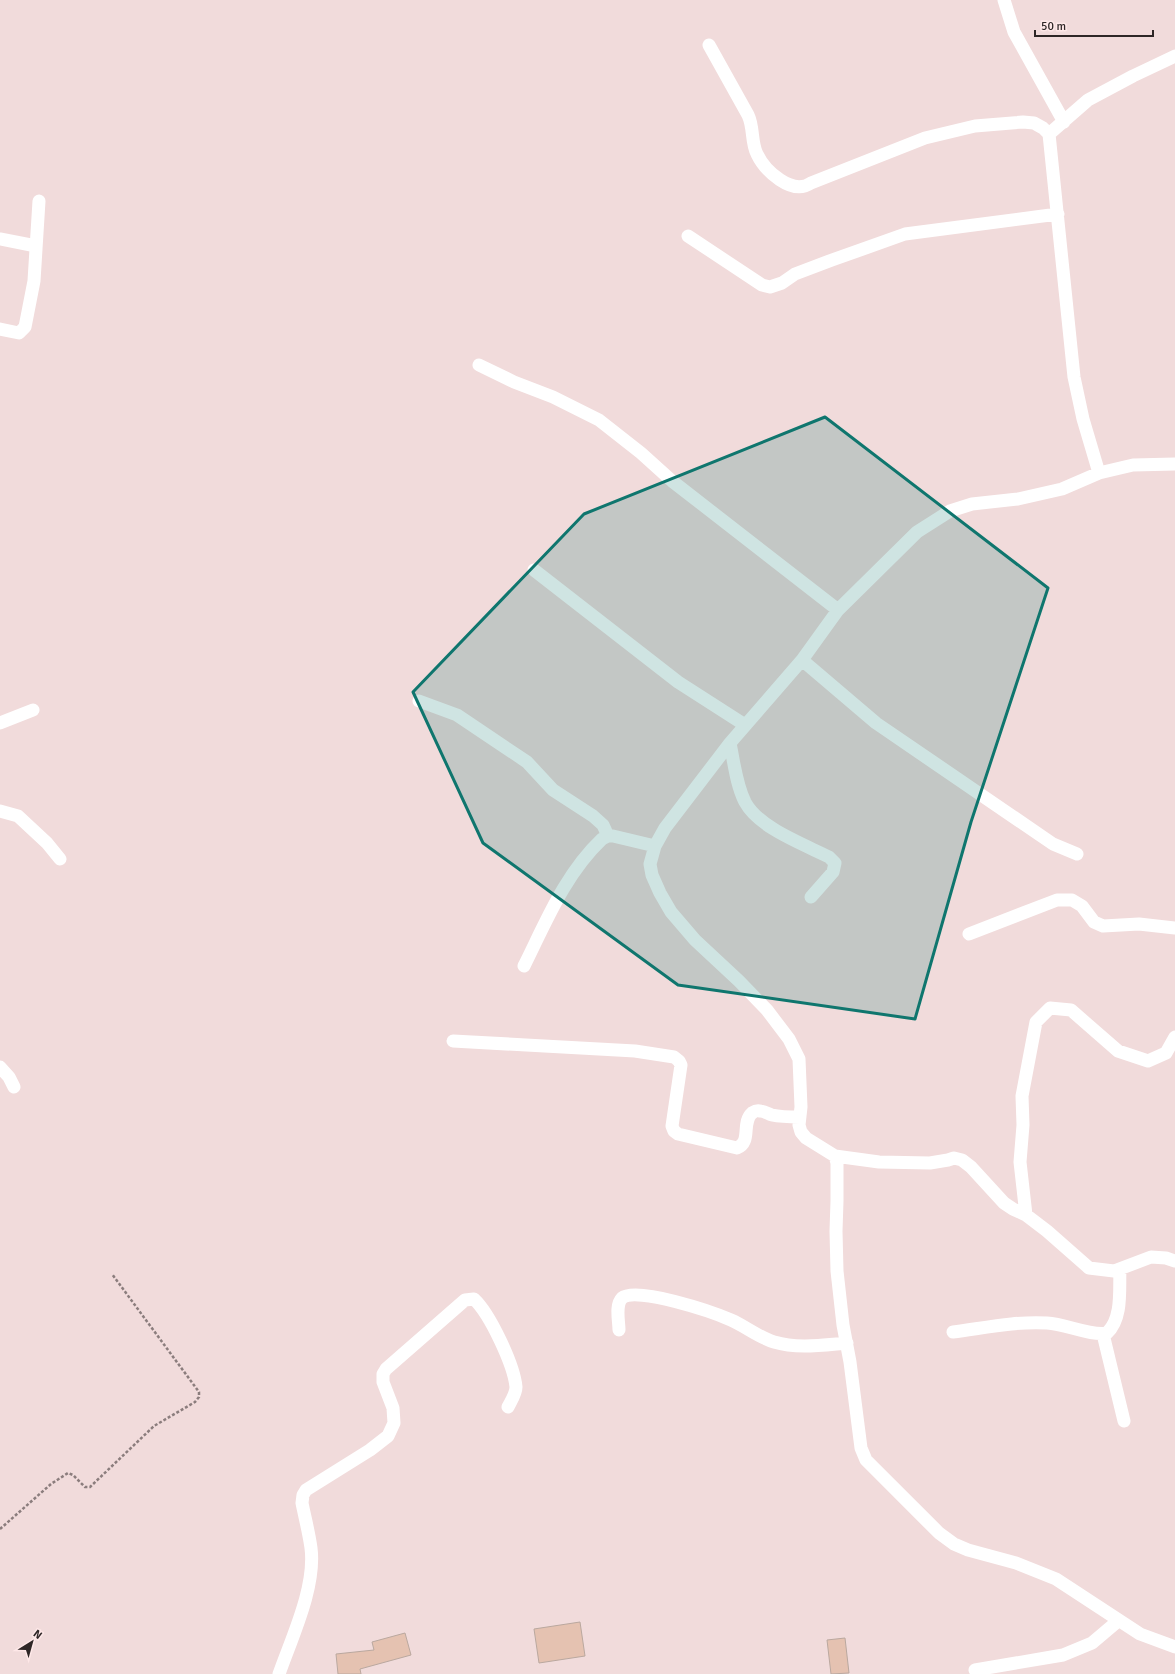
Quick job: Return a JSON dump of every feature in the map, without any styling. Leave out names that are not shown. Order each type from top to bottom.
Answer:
[{"type":"street","points":[[1004,0],[1014,32],[1064,122]]},
{"type":"street","points":[[709,45],[749,118],[757,154],[772,173],[783,182],[796,187],[805,186],[925,138],[975,126],[1023,122],[1034,123],[1048,134],[1058,214],[1074,377],[1083,419],[1099,473]]},
{"type":"street","points":[[1048,134],[1064,122],[1088,100],[1175,56]]},
{"type":"street","points":[[0,329],[19,333],[26,327],[34,281],[39,201]]},
{"type":"street","points":[[688,236],[762,285],[770,287],[810,268],[905,234],[1058,214]]},
{"type":"street","points":[[0,239],[36,246]]},
{"type":"street","points":[[480,365],[514,382],[553,397],[599,420],[642,453],[672,481],[838,610]]},
{"type":"street","points":[[1175,464],[1133,465],[1099,473],[1062,489],[1018,498],[972,504],[950,511],[917,532],[838,610],[802,660],[730,743],[665,828],[654,846],[650,864],[652,875],[671,912],[695,940],[739,981],[767,1010],[788,1039],[799,1059],[801,1091],[799,1125],[801,1132],[806,1138],[835,1156],[879,1162],[930,1163],[954,1158],[962,1160],[971,1167],[1004,1203],[1047,1231],[1088,1268],[1114,1271],[1151,1257],[1166,1258],[1175,1261]]},
{"type":"street","points":[[534,570],[678,682],[745,725]]},
{"type":"street","points":[[802,660],[855,706],[899,739],[1053,844],[1078,854]]},
{"type":"street","points":[[420,701],[457,715],[527,762],[553,790],[593,816],[603,825],[608,836]]},
{"type":"street","points":[[0,723],[33,710]]},
{"type":"street","points":[[730,743],[739,787],[746,803],[756,815],[776,831],[833,860],[835,863],[833,872],[811,897]]},
{"type":"street","points":[[0,811],[18,816],[47,843],[60,859]]},
{"type":"street","points":[[524,966],[550,911],[576,870],[597,843],[608,836],[613,836],[654,846]]},
{"type":"street","points":[[969,934],[1057,900],[1072,900],[1082,906],[1094,922],[1103,926],[1139,924],[1175,928]]},
{"type":"street","points":[[1026,1216],[1020,1162],[1023,1125],[1022,1096],[1036,1022],[1050,1008],[1071,1010],[1118,1051],[1148,1062],[1166,1054],[1175,1037]]},
{"type":"street","points":[[453,1041],[635,1051],[674,1057],[681,1065],[672,1126],[674,1131],[678,1134],[737,1148],[742,1146],[745,1141],[747,1121],[750,1115],[756,1111],[761,1111],[772,1115],[800,1117]]},
{"type":"street","points":[[0,1068],[9,1077],[14,1087]]},
{"type":"street","points":[[835,1156],[837,1163],[838,1201],[836,1271],[843,1325],[850,1362],[860,1448],[866,1460],[876,1472],[939,1532],[954,1544],[968,1550],[1016,1563],[1056,1579],[1140,1634],[1175,1647]]},
{"type":"street","points":[[953,1332],[1033,1322],[1064,1325],[1103,1334],[1107,1333],[1116,1320],[1119,1300],[1120,1269]]},
{"type":"street","points":[[619,1330],[618,1304],[622,1299],[628,1295],[653,1296],[690,1305],[731,1320],[774,1342],[800,1346],[847,1343]]},
{"type":"street","points":[[280,1674],[308,1590],[311,1574],[311,1548],[302,1503],[303,1495],[306,1490],[370,1450],[388,1436],[394,1423],[393,1408],[383,1382],[383,1374],[386,1369],[465,1300],[474,1299],[481,1306],[505,1351],[516,1388],[515,1394],[508,1407]]},
{"type":"street","points":[[1103,1334],[1124,1421]]},
{"type":"street","points":[[975,1670],[1063,1655],[1092,1643],[1118,1621]]},
{"type":"path","points":[[0,1529],[51,1484],[68,1473],[73,1475],[85,1487],[90,1487],[154,1426],[195,1402],[199,1397],[199,1392],[112,1274]]},
{"type":"highlighted area","points":[[825,417],[1048,588],[971,822],[915,1019],[678,985],[483,843],[413,692],[584,514]]},
{"type":"building","points":[[580,1622],[585,1656],[539,1663],[534,1629]]},
{"type":"building","points":[[405,1633],[411,1655],[360,1669],[361,1674],[338,1674],[336,1654],[374,1650],[372,1642]]},
{"type":"building","points":[[845,1638],[849,1673],[831,1674],[827,1640]]}]
